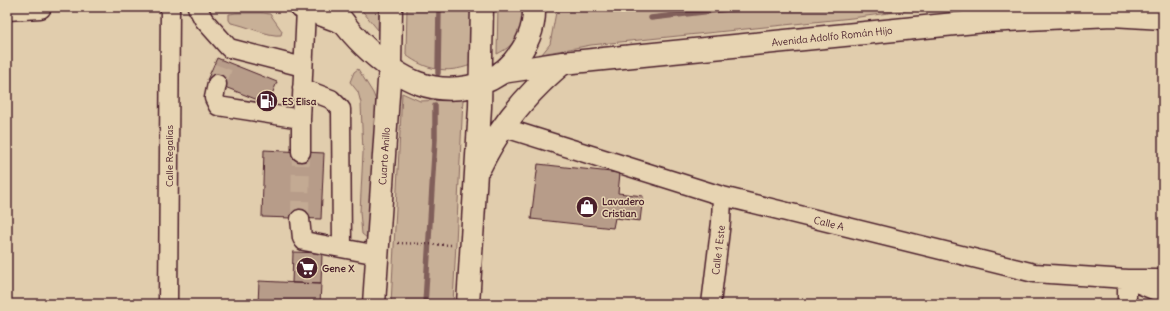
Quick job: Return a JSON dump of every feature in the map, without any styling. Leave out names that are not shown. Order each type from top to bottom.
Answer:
[{"type":"main road","points":[[7,9],[40,7]]},
{"type":"main road","name":"Cuarto Anillo","points":[[374,304],[390,66],[391,7]]},
{"type":"main road","points":[[468,304],[481,83],[482,7]]},
{"type":"main road","points":[[303,8],[339,15],[362,43],[390,66],[418,83],[437,88],[460,88],[481,83],[502,72],[519,55],[526,44],[534,23],[534,7]]},
{"type":"main road","name":"Avenida Adolfo Román Hijo","points":[[502,72],[563,63],[985,21],[1112,15],[1163,18]]},
{"type":"main road","points":[[476,177],[487,151],[512,112],[540,82],[563,63]]},
{"type":"street","name":"Calle Regalías","points":[[168,304],[170,7]]},
{"type":"street","points":[[196,7],[227,55],[303,67]]},
{"type":"street","points":[[301,152],[300,119],[303,67],[303,8]]},
{"type":"street","points":[[217,84],[214,98],[218,106],[300,119]]},
{"type":"street","points":[[302,88],[331,100],[341,109],[342,248]]},
{"type":"street","name":"Calle A","points":[[502,127],[722,196],[1034,273],[1127,279],[1163,279]]},
{"type":"street","name":"Calle 1 Este","points":[[711,304],[721,222],[722,196]]},
{"type":"street","points":[[300,219],[302,238],[304,241],[378,255]]},
{"type":"street","points":[[1127,304],[1127,279],[1163,294]]},
{"type":"path","points":[[417,243],[437,244]]},
{"type":"shaded area","points":[[359,7],[379,7],[378,30]]},
{"type":"shaded area","points":[[407,7],[471,7],[471,65],[462,68],[445,70],[437,69],[421,64],[406,55]]},
{"type":"shaded area","points":[[498,7],[527,7],[524,23],[515,41],[497,54]]},
{"type":"shaded area","points":[[557,7],[993,7],[910,10],[852,18],[591,45],[542,54],[550,44]]},
{"type":"shaded area","points":[[229,14],[270,14],[282,31],[281,35],[264,33],[231,23],[229,20]]},
{"type":"shaded area","points":[[358,69],[373,93],[377,103],[367,238],[362,234],[360,212],[363,153],[361,103],[358,92],[350,82],[354,72]]},
{"type":"shaded area","points":[[402,93],[420,101],[463,99],[453,304],[391,304]]},
{"type":"building","points":[[217,58],[277,82],[268,104],[207,80]]},
{"type":"building","points":[[264,150],[324,153],[321,219],[262,217]]},
{"type":"building","name":"Lavadero Cristian","points":[[538,164],[620,173],[618,193],[643,196],[640,221],[615,218],[613,228],[531,219]]},
{"type":"building","name":"Gene X","points":[[293,252],[322,253],[321,284],[292,283]]},
{"type":"building","points":[[259,281],[321,284],[320,304],[258,304]]},
{"type":"waterway","points":[[438,73],[439,7]]},
{"type":"waterway","points":[[651,18],[746,7]]},
{"type":"waterway","points":[[425,304],[435,139],[435,106]]},
{"type":"tunnel","points":[[217,84],[225,62]]},
{"type":"tunnel","points":[[300,219],[301,152]]},
{"type":"place","name":"ES Elisa","points":[[267,101]]},
{"type":"place","name":"Lavadero Cristian","points":[[587,207]]},
{"type":"place","name":"Gene X","points":[[307,268]]}]
